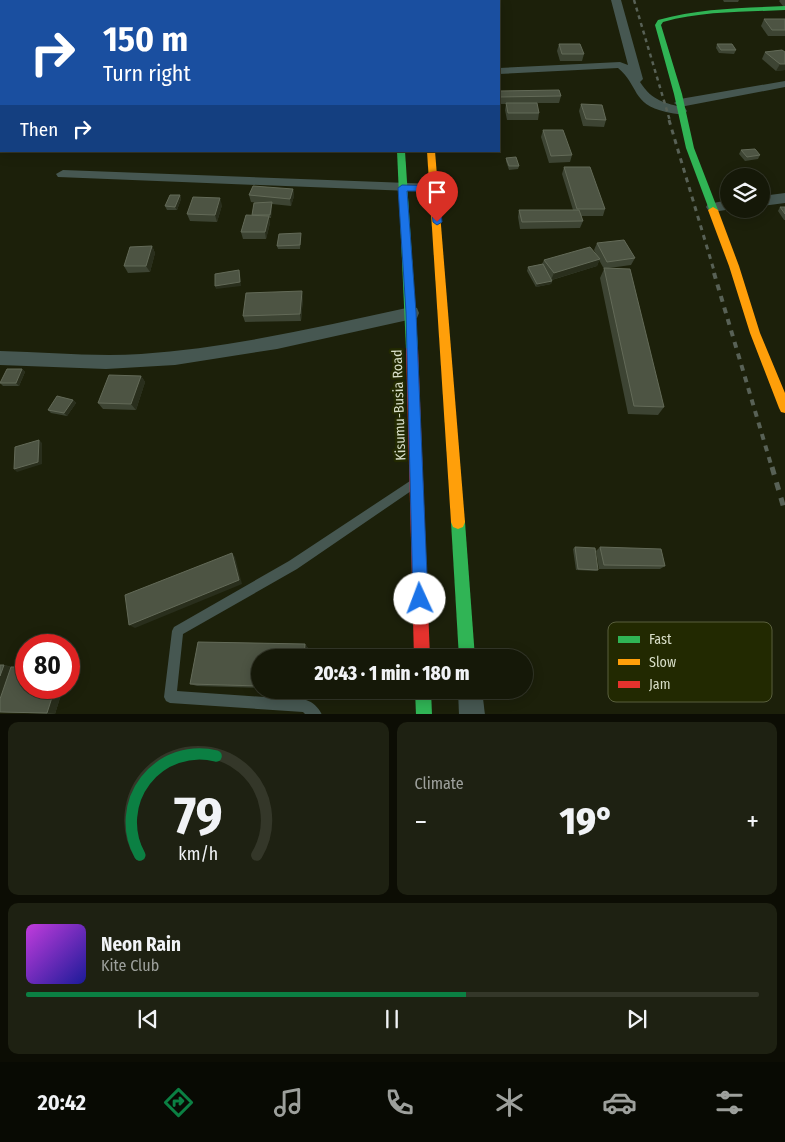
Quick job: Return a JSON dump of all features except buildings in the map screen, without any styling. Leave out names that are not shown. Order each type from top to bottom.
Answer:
[{"type":"main road","points":[[785,8],[725,11],[672,17],[660,21],[658,25],[681,107],[690,148],[734,266],[755,334],[785,408]]},
{"type":"main road","name":"Kisumu-Busia Road","points":[[401,152],[411,312],[422,649]]},
{"type":"main road","points":[[431,152],[466,649]]},
{"type":"main road","points":[[423,699],[424,714]]},
{"type":"street","points":[[616,0],[640,94]]},
{"type":"street","points":[[500,71],[620,66],[628,70],[640,94],[647,101],[654,105],[681,107],[785,84]]},
{"type":"street","points":[[63,174],[435,188]]},
{"type":"street","points":[[770,200],[785,198]]},
{"type":"street","points":[[713,206],[720,206]]},
{"type":"street","points":[[0,358],[139,361],[191,357],[277,342],[411,312]]},
{"type":"street","points":[[471,699],[472,714]]},
{"type":"lane","points":[[316,714],[306,706],[170,697],[178,631],[293,565],[417,481]]},
{"type":"railway","points":[[634,0],[670,121]]},
{"type":"railway","points":[[669,120],[715,274]]},
{"type":"railway","points":[[714,273],[772,468]]},
{"type":"railway","points":[[772,467],[785,512]]},
{"type":"traffic: fast","points":[[713,210],[690,148],[678,94],[658,25],[660,21],[690,14],[722,10],[785,8]]},
{"type":"traffic: fast","points":[[401,152],[412,349]]},
{"type":"traffic: fast","points":[[458,522],[466,649]]},
{"type":"traffic: fast","points":[[423,699],[424,714]]},
{"type":"traffic: slow","points":[[431,152],[458,522]]},
{"type":"traffic: slow","points":[[713,210],[734,266],[755,333],[785,408]]},
{"type":"traffic: jam","points":[[412,349],[422,649]]},
{"type":"route","points":[[420,599],[411,312],[402,188],[435,188],[437,222]]}]
